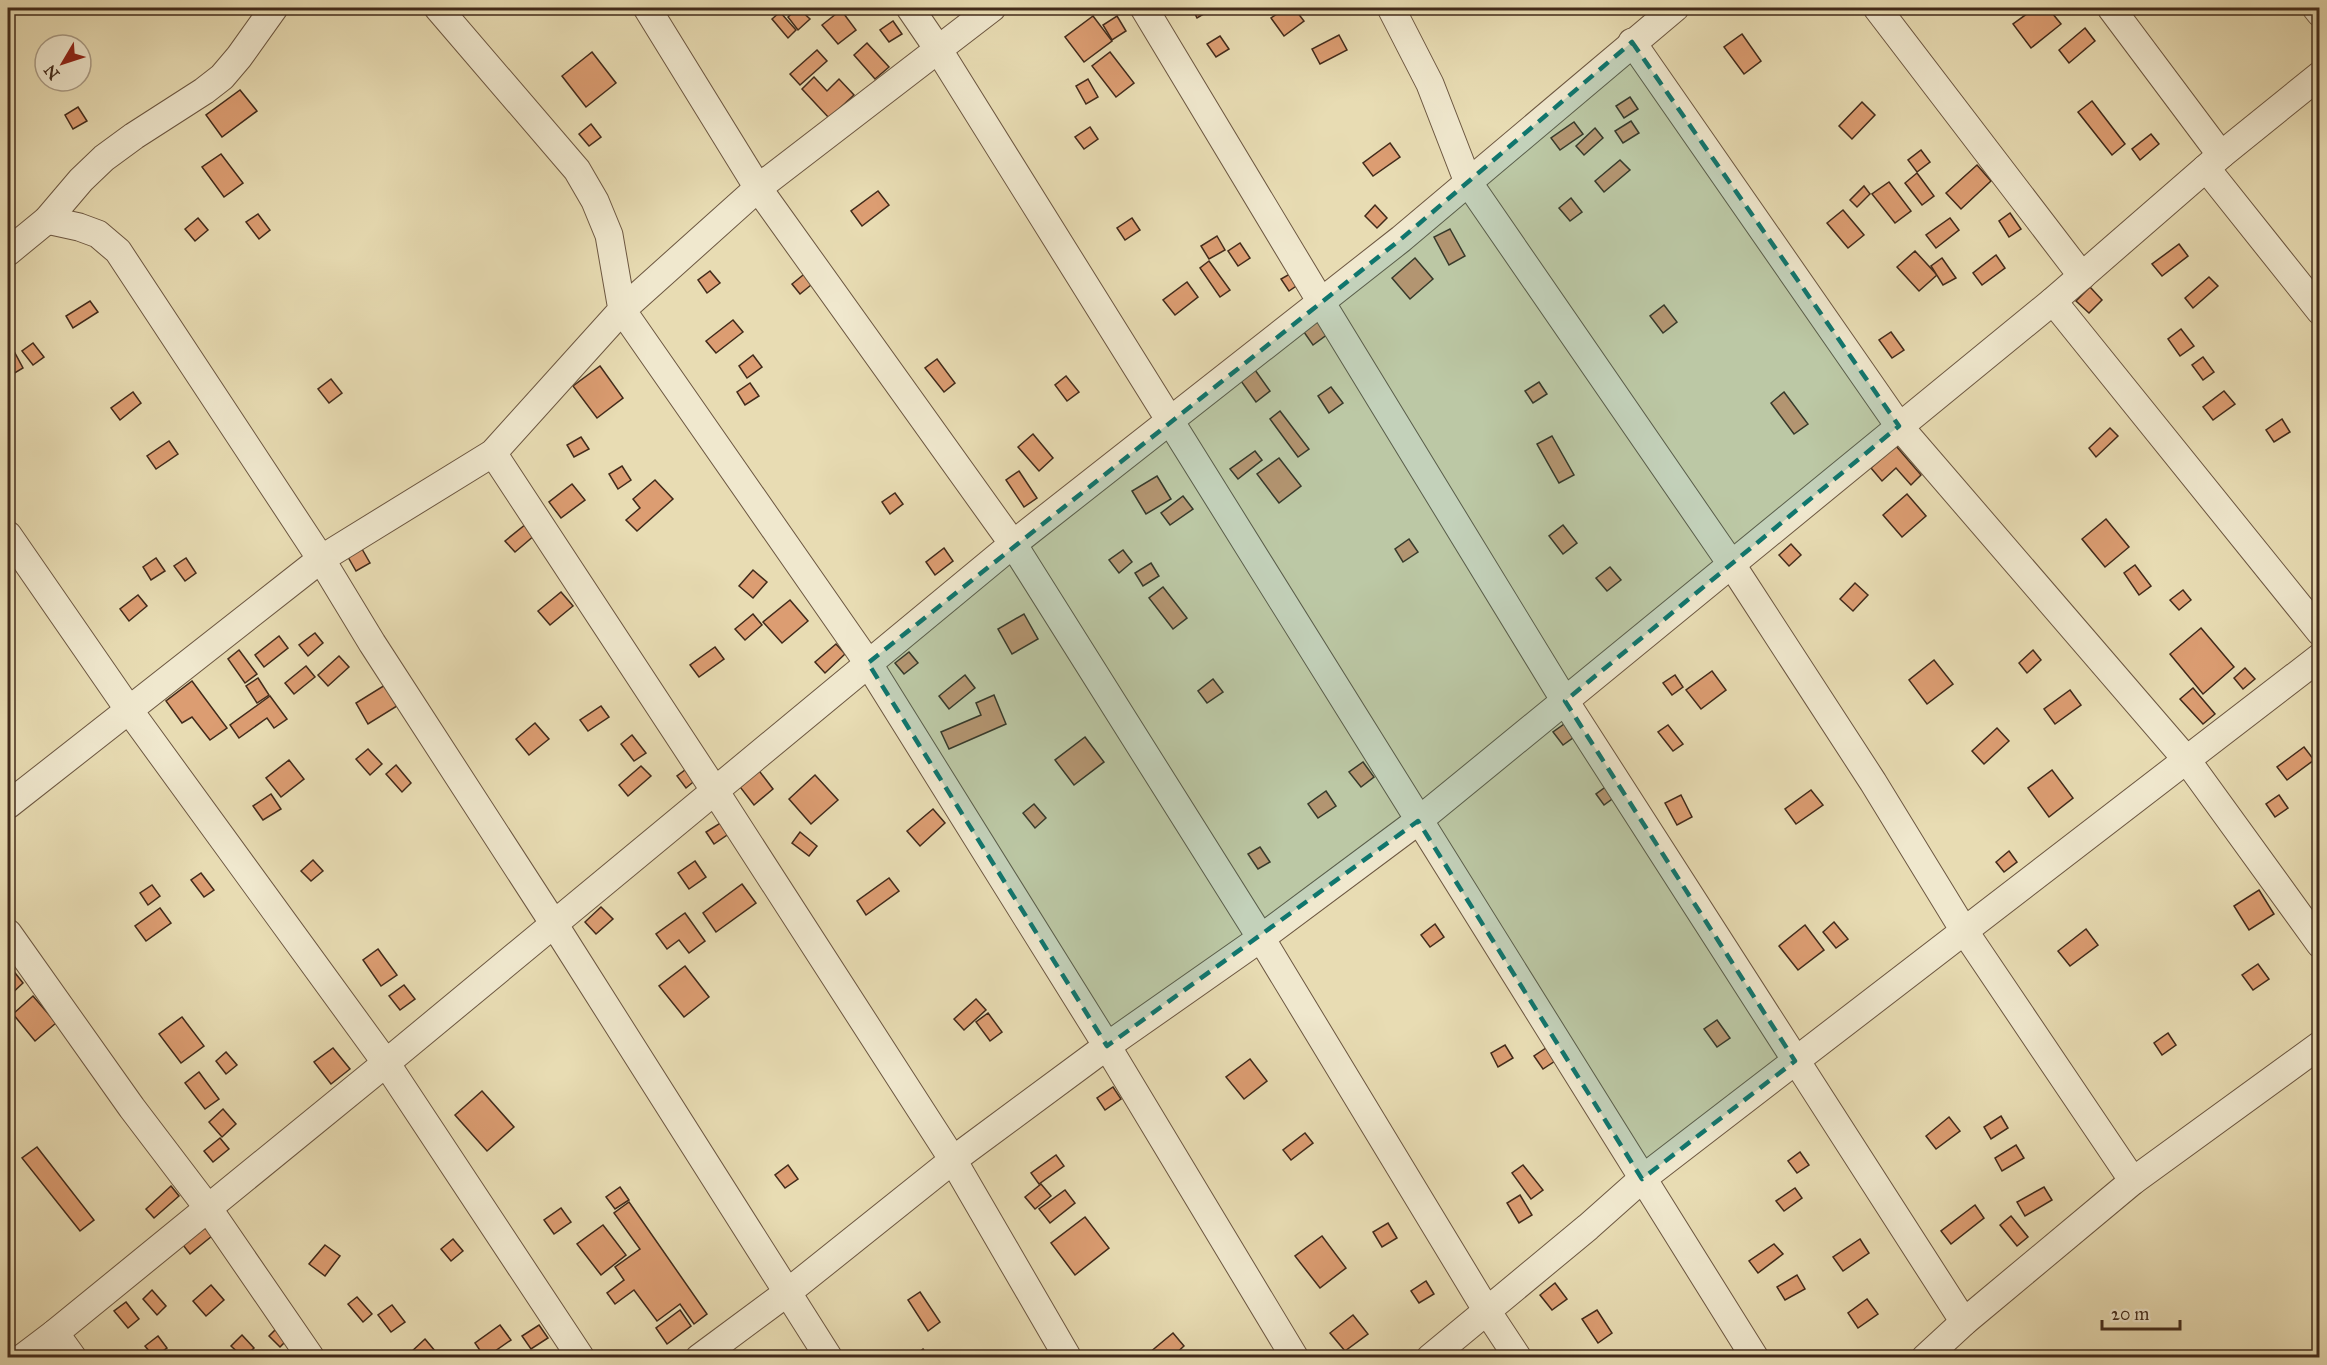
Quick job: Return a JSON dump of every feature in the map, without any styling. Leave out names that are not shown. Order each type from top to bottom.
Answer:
[{"type":"street","points":[[8,252],[47,220],[81,180],[104,158],[222,77],[274,8]]},
{"type":"street","points":[[438,8],[577,170],[596,201],[609,235],[622,309],[868,663],[1107,1046],[1294,1358]]},
{"type":"street","points":[[647,8],[758,188],[1012,544],[1261,938],[1487,1311],[1518,1358]]},
{"type":"street","points":[[910,8],[938,49],[1755,1358]]},
{"type":"street","points":[[8,805],[321,559],[493,453],[622,309],[758,188],[992,8]]},
{"type":"street","points":[[1144,8],[1565,701],[1964,1322]]},
{"type":"street","points":[[1391,8],[1430,84],[1468,182],[1732,565],[1873,782],[1963,929],[2133,1181]]},
{"type":"street","points":[[1877,8],[2082,276]]},
{"type":"street","points":[[2111,8],[2213,161],[2319,311]]},
{"type":"street","points":[[2316,8],[2319,13]]},
{"type":"street","points":[[22,1358],[56,1333],[386,1063],[1012,544],[1401,239],[1632,42],[1664,11]]},
{"type":"street","points":[[1632,42],[1899,426],[2186,759],[2319,944]]},
{"type":"street","points":[[699,1358],[788,1292],[953,1160],[1107,1046],[1261,938],[1418,821],[2053,301],[2213,161],[2319,75]]},
{"type":"street","points":[[47,220],[98,234],[118,251],[321,559],[372,644],[554,924],[829,1358]]},
{"type":"street","points":[[2053,301],[2319,632]]},
{"type":"street","points":[[493,453],[953,1160],[1068,1358]]},
{"type":"street","points":[[8,535],[129,710],[386,1063],[581,1358]]},
{"type":"street","points":[[1430,1358],[1642,1179],[1963,929],[2319,657]]},
{"type":"street","points":[[8,933],[132,1108],[208,1208],[311,1358]]},
{"type":"street","points":[[1925,1358],[1964,1322],[2133,1181],[2319,1045]]},
{"type":"street","points":[[56,1333],[73,1358]]},
{"type":"highlighted area","points":[[1632,42],[1899,426],[1565,701],[1795,1061],[1642,1179],[1418,821],[1107,1046],[868,663],[1401,239]]},
{"type":"building","points":[[798,8],[810,19],[798,30],[788,17]]},
{"type":"building","points":[[1192,8],[1211,8],[1212,9],[1197,18]]},
{"type":"building","points":[[1286,8],[1294,8],[1304,21],[1284,36],[1271,18]]},
{"type":"building","points":[[2035,8],[2048,8],[2061,24],[2031,48],[2013,24]]},
{"type":"building","points":[[841,10],[856,30],[838,44],[822,25]]},
{"type":"building","points":[[780,12],[796,30],[788,38],[772,19]]},
{"type":"building","points":[[1093,16],[1112,41],[1084,62],[1065,37]]},
{"type":"building","points":[[1117,16],[1126,31],[1112,40],[1103,25]]},
{"type":"building","points":[[893,21],[902,34],[889,42],[880,30]]},
{"type":"building","points":[[2085,28],[2095,41],[2069,63],[2059,50]]},
{"type":"building","points":[[1742,34],[1761,61],[1744,74],[1724,47]]},
{"type":"building","points":[[1339,35],[1347,50],[1320,64],[1312,49]]},
{"type":"building","points":[[1220,36],[1229,49],[1216,57],[1207,44]]},
{"type":"building","points":[[867,43],[889,67],[875,79],[854,55]]},
{"type":"building","points":[[817,50],[827,61],[800,85],[790,74]]},
{"type":"building","points":[[592,52],[616,83],[586,107],[562,76]]},
{"type":"building","points":[[1110,52],[1134,83],[1116,97],[1092,66]]},
{"type":"building","points":[[814,77],[827,91],[839,79],[854,95],[829,118],[802,89]]},
{"type":"building","points":[[1088,79],[1098,97],[1086,104],[1076,86]]},
{"type":"building","points":[[240,90],[257,111],[222,137],[206,115]]},
{"type":"building","points":[[1630,97],[1638,109],[1624,118],[1616,106]]},
{"type":"building","points":[[2092,101],[2125,144],[2112,155],[2078,112]]},
{"type":"building","points":[[1862,102],[1875,115],[1852,139],[1839,126]]},
{"type":"building","points":[[78,107],[87,121],[73,129],[65,115]]},
{"type":"building","points":[[1631,121],[1639,133],[1623,143],[1615,131]]},
{"type":"building","points":[[1574,122],[1583,134],[1560,150],[1551,138]]},
{"type":"building","points":[[591,124],[601,137],[589,146],[579,134]]},
{"type":"building","points":[[1090,127],[1098,139],[1084,149],[1075,137]]},
{"type":"building","points":[[1595,128],[1603,138],[1584,155],[1576,146]]},
{"type":"building","points":[[2151,134],[2159,144],[2140,160],[2132,149]]},
{"type":"building","points":[[1390,143],[1400,157],[1373,176],[1363,163]]},
{"type":"building","points":[[1921,150],[1930,162],[1917,172],[1908,160]]},
{"type":"building","points":[[221,154],[243,183],[224,197],[202,167]]},
{"type":"building","points":[[1620,160],[1630,170],[1604,192],[1595,181]]},
{"type":"building","points":[[1977,165],[1991,181],[1961,209],[1946,193]]},
{"type":"building","points":[[1917,173],[1934,196],[1922,205],[1905,183]]},
{"type":"building","points":[[1889,182],[1911,211],[1895,223],[1872,194]]},
{"type":"building","points":[[1864,186],[1870,194],[1857,207],[1850,200]]},
{"type":"building","points":[[878,191],[889,205],[862,226],[851,211]]},
{"type":"building","points":[[1571,198],[1582,212],[1570,221],[1559,208]]},
{"type":"building","points":[[1375,205],[1387,218],[1377,228],[1365,216]]},
{"type":"building","points":[[1843,210],[1864,235],[1848,248],[1827,223]]},
{"type":"building","points":[[2010,213],[2021,229],[2009,237],[1999,221]]},
{"type":"building","points":[[258,214],[270,230],[259,239],[246,222]]},
{"type":"building","points":[[198,218],[208,230],[195,241],[185,229]]},
{"type":"building","points":[[1132,218],[1140,230],[1125,240],[1117,228]]},
{"type":"building","points":[[1950,218],[1959,230],[1936,248],[1926,235]]},
{"type":"building","points":[[1450,229],[1465,256],[1449,265],[1434,237]]},
{"type":"building","points":[[1217,236],[1225,250],[1209,259],[1201,246]]},
{"type":"building","points":[[1240,243],[1250,258],[1238,266],[1228,251]]},
{"type":"building","points":[[2179,244],[2188,256],[2162,276],[2152,264]]},
{"type":"building","points":[[1915,251],[1937,275],[1919,291],[1897,267]]},
{"type":"building","points":[[1996,255],[2005,268],[1982,285],[1973,273]]},
{"type":"building","points":[[1415,258],[1433,279],[1410,299],[1392,278]]},
{"type":"building","points":[[1942,258],[1956,278],[1943,285],[1931,266]]},
{"type":"building","points":[[1209,261],[1230,290],[1220,297],[1200,268]]},
{"type":"building","points":[[710,271],[720,283],[707,293],[698,280]]},
{"type":"building","points":[[808,271],[816,281],[800,294],[792,284]]},
{"type":"building","points":[[1295,271],[1302,282],[1289,291],[1281,279]]},
{"type":"building","points":[[2209,277],[2218,286],[2193,308],[2185,298]]},
{"type":"building","points":[[1187,282],[1198,297],[1175,315],[1163,300]]},
{"type":"building","points":[[2090,287],[2102,300],[2089,313],[2076,301]]},
{"type":"building","points":[[90,301],[98,312],[73,328],[66,316]]},
{"type":"building","points":[[1664,305],[1677,322],[1663,333],[1650,316]]},
{"type":"building","points":[[1318,311],[1332,331],[1313,345],[1299,325]]},
{"type":"building","points":[[733,320],[743,332],[716,353],[706,341]]},
{"type":"building","points":[[2181,329],[2194,346],[2180,356],[2168,339]]},
{"type":"building","points":[[1891,332],[1904,350],[1892,358],[1879,340]]},
{"type":"building","points":[[8,340],[23,368],[8,377]]},
{"type":"building","points":[[33,343],[44,357],[33,365],[22,351]]},
{"type":"building","points":[[753,355],[762,367],[747,378],[739,366]]},
{"type":"building","points":[[2203,357],[2214,372],[2203,380],[2192,365]]},
{"type":"building","points":[[937,359],[955,383],[944,392],[925,368]]},
{"type":"building","points":[[600,366],[623,398],[597,418],[573,386]]},
{"type":"building","points":[[1255,370],[1270,391],[1256,402],[1241,381]]},
{"type":"building","points":[[1066,376],[1079,392],[1067,401],[1055,385]]},
{"type":"building","points":[[331,379],[342,393],[329,403],[318,389]]},
{"type":"building","points":[[1539,382],[1547,394],[1533,403],[1525,391]]},
{"type":"building","points":[[750,383],[759,396],[745,405],[737,392]]},
{"type":"building","points":[[1331,387],[1343,403],[1329,413],[1318,396]]},
{"type":"building","points":[[2224,391],[2235,404],[2213,420],[2203,407]]},
{"type":"building","points":[[133,392],[141,403],[120,420],[111,408]]},
{"type":"building","points":[[1784,392],[1808,424],[1794,434],[1771,403]]},
{"type":"building","points":[[1280,411],[1309,449],[1298,457],[1270,419]]},
{"type":"building","points":[[2282,419],[2290,432],[2274,442],[2266,430]]},
{"type":"building","points":[[2110,428],[2118,436],[2096,457],[2089,448]]},
{"type":"building","points":[[1033,434],[1053,458],[1039,471],[1018,447]]},
{"type":"building","points":[[1552,436],[1574,475],[1559,483],[1537,444]]},
{"type":"building","points":[[581,437],[589,449],[574,457],[567,445]]},
{"type":"building","points":[[169,441],[178,454],[156,469],[147,456]]},
{"type":"building","points":[[1896,446],[1921,475],[1911,485],[1896,468],[1882,481],[1871,468]]},
{"type":"building","points":[[1255,451],[1262,460],[1238,479],[1230,469]]},
{"type":"building","points":[[1279,458],[1301,486],[1279,503],[1257,474]]},
{"type":"building","points":[[622,466],[631,480],[618,489],[609,474]]},
{"type":"building","points":[[1019,471],[1037,498],[1024,507],[1006,480]]},
{"type":"building","points":[[1157,476],[1171,499],[1146,514],[1132,491]]},
{"type":"building","points":[[655,480],[673,499],[637,531],[626,520],[640,508],[633,499]]},
{"type":"building","points":[[572,484],[585,500],[561,518],[549,502]]},
{"type":"building","points":[[895,493],[903,504],[890,514],[882,502]]},
{"type":"building","points":[[1907,494],[1926,516],[1902,537],[1883,515]]},
{"type":"building","points":[[1183,496],[1193,509],[1170,525],[1161,513]]},
{"type":"building","points":[[2106,519],[2129,547],[2105,567],[2082,539]]},
{"type":"building","points":[[526,524],[535,535],[515,552],[505,541]]},
{"type":"building","points":[[1563,525],[1577,543],[1563,554],[1549,536]]},
{"type":"building","points":[[1409,539],[1418,552],[1403,562],[1395,549]]},
{"type":"building","points":[[1791,544],[1801,555],[1789,566],[1779,555]]},
{"type":"building","points":[[944,548],[953,561],[935,575],[926,562]]},
{"type":"building","points":[[362,549],[370,563],[356,571],[348,557]]},
{"type":"building","points":[[1123,550],[1132,562],[1119,573],[1109,560]]},
{"type":"building","points":[[156,558],[165,571],[151,580],[143,567]]},
{"type":"building","points":[[186,558],[196,573],[185,581],[174,566]]},
{"type":"building","points":[[1151,563],[1159,576],[1143,586],[1135,573]]},
{"type":"building","points":[[2135,565],[2151,586],[2139,595],[2124,573]]},
{"type":"building","points":[[1610,567],[1621,580],[1607,591],[1596,578]]},
{"type":"building","points":[[753,570],[767,582],[753,598],[739,586]]},
{"type":"building","points":[[1855,583],[1868,595],[1853,611],[1840,599]]},
{"type":"building","points":[[1163,587],[1187,618],[1173,629],[1149,598]]},
{"type":"building","points":[[2183,590],[2191,600],[2179,610],[2170,600]]},
{"type":"building","points":[[561,592],[573,606],[550,625],[538,611]]},
{"type":"building","points":[[138,595],[147,606],[129,621],[120,609]]},
{"type":"building","points":[[790,600],[808,621],[782,643],[763,622]]},
{"type":"building","points":[[753,614],[762,625],[745,640],[735,629]]},
{"type":"building","points":[[1024,614],[1038,639],[1012,654],[998,629]]},
{"type":"building","points":[[2201,628],[2234,667],[2203,694],[2170,654]]},
{"type":"building","points":[[315,633],[323,643],[308,656],[299,645]]},
{"type":"building","points":[[279,636],[288,648],[264,667],[255,655]]},
{"type":"building","points":[[836,644],[845,654],[825,673],[815,662]]},
{"type":"building","points":[[715,647],[724,659],[699,677],[690,665]]},
{"type":"building","points":[[239,650],[257,674],[245,683],[228,659]]},
{"type":"building","points":[[2033,650],[2041,660],[2027,673],[2019,663]]},
{"type":"building","points":[[909,652],[918,663],[904,674],[895,663]]},
{"type":"building","points":[[339,656],[349,667],[328,686],[318,675]]},
{"type":"building","points":[[1934,660],[1953,684],[1927,704],[1909,680]]},
{"type":"building","points":[[306,666],[315,677],[294,694],[285,683]]},
{"type":"building","points":[[2245,668],[2255,679],[2243,689],[2234,678]]},
{"type":"building","points":[[1712,671],[1726,690],[1701,709],[1686,690]]},
{"type":"building","points":[[965,675],[975,688],[949,709],[939,696]]},
{"type":"building","points":[[1675,675],[1683,687],[1672,695],[1663,683]]},
{"type":"building","points":[[258,678],[269,695],[257,703],[246,686]]},
{"type":"building","points":[[1213,679],[1223,692],[1207,703],[1198,691]]},
{"type":"building","points":[[192,681],[227,728],[210,740],[192,717],[182,723],[166,701]]},
{"type":"building","points":[[385,685],[397,706],[368,724],[356,703]]},
{"type":"building","points":[[2193,688],[2215,714],[2203,724],[2180,699]]},
{"type":"building","points":[[2070,690],[2081,705],[2055,724],[2044,709]]},
{"type":"building","points":[[994,695],[1006,724],[949,749],[941,732],[981,715],[976,703]]},
{"type":"building","points":[[270,696],[287,719],[274,728],[267,718],[239,738],[230,725]]},
{"type":"building","points":[[601,706],[609,717],[588,731],[580,720]]},
{"type":"building","points":[[1567,722],[1577,735],[1563,745],[1553,732]]},
{"type":"building","points":[[535,723],[549,739],[529,755],[516,739]]},
{"type":"building","points":[[1668,725],[1683,744],[1673,751],[1658,732]]},
{"type":"building","points":[[1997,728],[2009,741],[1984,764],[1972,751]]},
{"type":"building","points":[[632,735],[646,753],[634,761],[621,744]]},
{"type":"building","points":[[1085,737],[1104,762],[1074,785],[1055,760]]},
{"type":"building","points":[[2304,747],[2314,760],[2287,780],[2277,767]]},
{"type":"building","points":[[368,749],[382,764],[370,775],[356,759]]},
{"type":"building","points":[[289,760],[304,779],[281,797],[266,778]]},
{"type":"building","points":[[1363,762],[1374,777],[1361,787],[1349,772]]},
{"type":"building","points":[[396,765],[411,783],[402,792],[386,774]]},
{"type":"building","points":[[641,766],[651,776],[628,796],[619,785]]},
{"type":"building","points":[[689,767],[698,778],[686,788],[677,776]]},
{"type":"building","points":[[757,768],[773,789],[754,805],[737,783]]},
{"type":"building","points":[[2052,770],[2073,798],[2049,817],[2028,788]]},
{"type":"building","points":[[815,775],[838,800],[811,824],[789,799]]},
{"type":"building","points":[[1611,783],[1619,794],[1604,805],[1596,794]]},
{"type":"building","points":[[1811,790],[1823,805],[1796,824],[1785,809]]},
{"type":"building","points":[[1326,791],[1336,806],[1318,818],[1308,804]]},
{"type":"building","points":[[271,794],[281,809],[263,820],[253,806]]},
{"type":"building","points":[[1681,795],[1692,817],[1677,825],[1665,803]]},
{"type":"building","points":[[2279,795],[2288,808],[2275,817],[2266,804]]},
{"type":"building","points":[[1034,804],[1046,818],[1035,828],[1023,813]]},
{"type":"building","points":[[933,809],[945,823],[920,846],[907,831]]},
{"type":"building","points":[[722,822],[730,833],[714,844],[706,832]]},
{"type":"building","points":[[800,832],[817,846],[809,856],[792,843]]},
{"type":"building","points":[[1260,847],[1270,862],[1258,869],[1248,854]]},
{"type":"building","points":[[2009,851],[2017,862],[2004,872],[1996,862]]},
{"type":"building","points":[[313,860],[323,871],[311,881],[301,871]]},
{"type":"building","points":[[695,861],[706,877],[689,889],[678,873]]},
{"type":"building","points":[[201,873],[214,890],[204,897],[191,880]]},
{"type":"building","points":[[889,878],[899,891],[866,915],[857,901]]},
{"type":"building","points":[[742,884],[756,903],[716,932],[703,913]]},
{"type":"building","points":[[152,885],[160,896],[148,905],[140,893]]},
{"type":"building","points":[[2259,890],[2274,914],[2249,930],[2234,906]]},
{"type":"building","points":[[601,907],[613,919],[596,934],[585,922]]},
{"type":"building","points":[[160,908],[171,923],[146,941],[135,926]]},
{"type":"building","points":[[685,913],[705,941],[689,953],[679,940],[667,949],[656,934]]},
{"type":"building","points":[[1834,922],[1848,939],[1836,948],[1823,932]]},
{"type":"building","points":[[1435,924],[1444,937],[1430,947],[1421,935]]},
{"type":"building","points":[[1805,925],[1824,950],[1798,970],[1779,946]]},
{"type":"building","points":[[2086,929],[2098,945],[2070,966],[2058,951]]},
{"type":"building","points":[[378,949],[397,975],[381,986],[363,960]]},
{"type":"building","points":[[8,964],[23,983],[8,997]]},
{"type":"building","points":[[2258,964],[2269,979],[2253,990],[2242,975]]},
{"type":"building","points":[[685,966],[709,997],[684,1017],[659,986]]},
{"type":"building","points":[[404,985],[415,999],[400,1010],[389,996]]},
{"type":"building","points":[[33,996],[56,1023],[35,1041],[13,1014]]},
{"type":"building","points":[[976,999],[986,1010],[964,1030],[954,1019]]},
{"type":"building","points":[[988,1013],[1002,1032],[990,1041],[976,1022]]},
{"type":"building","points":[[182,1017],[204,1046],[181,1063],[159,1034]]},
{"type":"building","points":[[1717,1020],[1730,1038],[1717,1047],[1704,1029]]},
{"type":"building","points":[[2168,1033],[2176,1045],[2162,1055],[2154,1043]]},
{"type":"building","points":[[1505,1045],[1513,1058],[1498,1067],[1491,1053]]},
{"type":"building","points":[[333,1048],[350,1069],[331,1084],[314,1062]]},
{"type":"building","points":[[1546,1048],[1555,1061],[1543,1069],[1534,1056]]},
{"type":"building","points":[[226,1052],[237,1065],[226,1074],[216,1061]]},
{"type":"building","points":[[1250,1059],[1267,1081],[1244,1099],[1226,1077]]},
{"type":"building","points":[[199,1072],[219,1099],[205,1109],[185,1083]]},
{"type":"building","points":[[1113,1087],[1121,1099],[1105,1110],[1097,1098]]},
{"type":"building","points":[[482,1091],[514,1127],[487,1151],[455,1115]]},
{"type":"building","points":[[223,1109],[236,1124],[222,1137],[209,1122]]},
{"type":"building","points":[[2001,1116],[2008,1128],[1991,1139],[1984,1127]]},
{"type":"building","points":[[1949,1117],[1960,1131],[1936,1149],[1926,1136]]},
{"type":"building","points":[[1305,1133],[1313,1143],[1291,1160],[1283,1150]]},
{"type":"building","points":[[220,1138],[229,1149],[213,1162],[204,1151]]},
{"type":"building","points":[[2016,1145],[2024,1158],[2002,1171],[1995,1158]]},
{"type":"building","points":[[37,1147],[94,1220],[80,1231],[22,1158]]},
{"type":"building","points":[[1800,1152],[1809,1165],[1797,1173],[1788,1161]]},
{"type":"building","points":[[1056,1155],[1064,1166],[1039,1184],[1031,1173]]},
{"type":"building","points":[[788,1165],[798,1179],[785,1188],[775,1175]]},
{"type":"building","points":[[1523,1165],[1543,1190],[1531,1199],[1512,1173]]},
{"type":"building","points":[[1041,1184],[1051,1196],[1035,1209],[1025,1197]]},
{"type":"building","points":[[171,1186],[179,1196],[154,1218],[146,1209]]},
{"type":"building","points":[[620,1187],[629,1200],[615,1209],[606,1197]]},
{"type":"building","points":[[2044,1187],[2052,1200],[2025,1216],[2017,1202]]},
{"type":"building","points":[[1795,1188],[1802,1198],[1784,1211],[1776,1201]]},
{"type":"building","points":[[1065,1190],[1075,1203],[1050,1223],[1039,1209]]},
{"type":"building","points":[[1520,1195],[1532,1215],[1519,1223],[1507,1203]]},
{"type":"building","points":[[629,1202],[707,1314],[694,1324],[680,1304],[657,1321],[634,1290],[615,1304],[607,1293],[624,1280],[615,1267],[640,1249],[614,1213]]},
{"type":"building","points":[[1975,1205],[1984,1218],[1951,1244],[1941,1231]]},
{"type":"building","points":[[561,1208],[571,1222],[554,1234],[544,1220]]},
{"type":"building","points":[[2011,1216],[2028,1237],[2017,1246],[2000,1225]]},
{"type":"building","points":[[1085,1217],[1109,1248],[1075,1275],[1051,1243]]},
{"type":"building","points":[[1388,1223],[1397,1238],[1382,1247],[1373,1232]]},
{"type":"building","points":[[603,1225],[626,1255],[601,1275],[577,1244]]},
{"type":"building","points":[[205,1228],[212,1236],[190,1254],[183,1245]]},
{"type":"building","points":[[1322,1236],[1346,1268],[1320,1288],[1295,1256]]},
{"type":"building","points":[[453,1239],[463,1251],[451,1261],[441,1249]]},
{"type":"building","points":[[1860,1239],[1869,1253],[1843,1271],[1833,1257]]},
{"type":"building","points":[[1774,1244],[1783,1254],[1758,1273],[1749,1261]]},
{"type":"building","points":[[325,1245],[340,1256],[325,1276],[309,1264]]},
{"type":"building","points":[[1797,1275],[1805,1289],[1785,1300],[1777,1287]]},
{"type":"building","points":[[1426,1281],[1434,1294],[1419,1303],[1411,1291]]},
{"type":"building","points":[[1555,1283],[1567,1299],[1552,1310],[1540,1295]]},
{"type":"building","points":[[211,1285],[224,1300],[206,1316],[193,1301]]},
{"type":"building","points":[[152,1290],[166,1306],[157,1315],[143,1299]]},
{"type":"building","points":[[920,1292],[940,1322],[928,1331],[908,1300]]},
{"type":"building","points":[[357,1297],[372,1314],[363,1322],[348,1304]]},
{"type":"building","points":[[1867,1299],[1878,1314],[1858,1328],[1848,1313]]},
{"type":"building","points":[[126,1302],[139,1319],[128,1328],[114,1311]]},
{"type":"building","points":[[392,1305],[405,1322],[391,1332],[378,1315]]},
{"type":"building","points":[[680,1310],[691,1326],[667,1344],[656,1328]]},
{"type":"building","points":[[1597,1310],[1612,1333],[1598,1343],[1582,1319]]},
{"type":"building","points":[[1353,1315],[1368,1334],[1345,1351],[1330,1333]]},
{"type":"building","points":[[280,1325],[291,1336],[280,1347],[269,1336]]},
{"type":"building","points":[[500,1325],[511,1340],[485,1358],[475,1343]]},
{"type":"building","points":[[539,1325],[548,1338],[531,1349],[522,1336]]},
{"type":"building","points":[[1173,1333],[1184,1346],[1171,1358],[1143,1358]]},
{"type":"building","points":[[242,1335],[254,1348],[244,1358],[231,1346]]},
{"type":"building","points":[[158,1336],[167,1348],[154,1357],[145,1346]]},
{"type":"building","points":[[425,1339],[441,1358],[415,1358],[410,1353]]},
{"type":"building","points":[[923,1349],[930,1358],[912,1358]]}]
